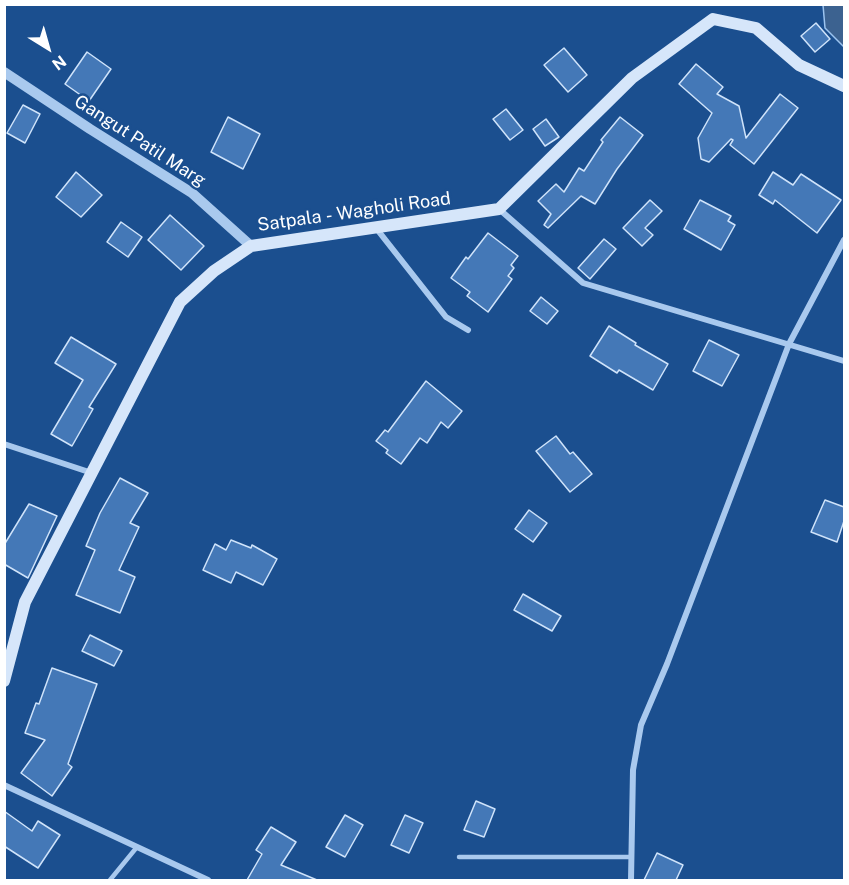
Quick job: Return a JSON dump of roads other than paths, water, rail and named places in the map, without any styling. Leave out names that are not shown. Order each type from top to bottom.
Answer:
[{"type":"main road","points":[[499,209],[632,78],[713,19],[756,28],[799,65],[844,86]]},
{"type":"main road","name":"Satpala - Wagholi Road","points":[[4,681],[25,602],[180,302],[214,271],[251,246],[499,209]]},
{"type":"street","name":"Gangut Patil Marg","points":[[4,72],[192,194],[251,246]]},
{"type":"street","points":[[499,209],[583,283],[844,361]]},
{"type":"street","points":[[376,227],[446,317],[468,330]]},
{"type":"street","points":[[631,880],[633,770],[641,725],[667,664],[789,344],[844,240]]},
{"type":"street","points":[[4,444],[92,474]]},
{"type":"street","points":[[4,785],[208,880]]},
{"type":"lane","points":[[110,880],[137,847]]},
{"type":"lane","points":[[459,856],[631,857]]},
{"type":"water","points":[[823,5],[844,5],[844,47],[825,28]]}]
